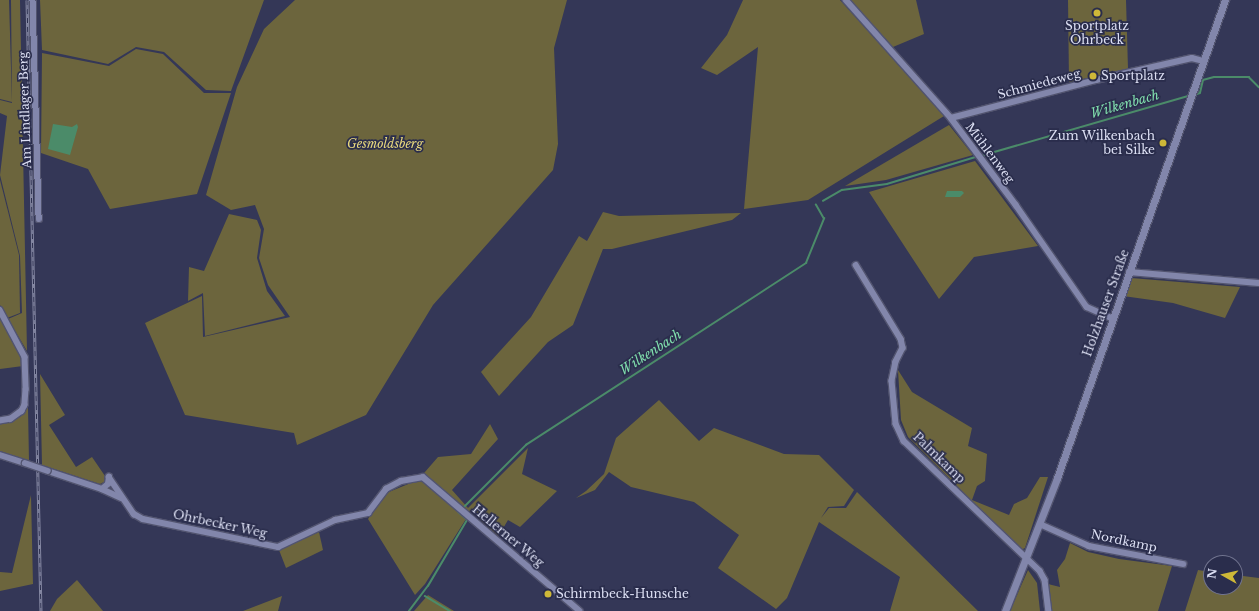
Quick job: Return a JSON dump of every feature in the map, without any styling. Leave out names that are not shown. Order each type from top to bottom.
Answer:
[{"type":"street","name":"Am Lindlager Berg","points":[[33,0],[39,218]]},
{"type":"street","name":"Mühlenweg","points":[[846,0],[950,118],[1016,205],[1087,307],[1112,318]]},
{"type":"street","name":"Holzhauser Straße","points":[[1005,611],[1040,524],[1224,0]]},
{"type":"street","name":"Schmiedeweg","points":[[950,118],[1096,80],[1192,58],[1203,61]]},
{"type":"street","name":"Palmkamp","points":[[856,265],[901,339],[902,348],[896,362],[892,381],[896,424],[904,441],[1027,558],[1045,580],[1048,611]]},
{"type":"street","points":[[1129,272],[1259,283]]},
{"type":"street","points":[[0,310],[25,356],[26,389],[25,405],[22,411],[11,419],[0,421]]},
{"type":"street","name":"Ohrbecker Weg","points":[[0,455],[102,489],[121,498]]},
{"type":"street","name":"Ohrbecker Weg","points":[[102,489],[108,484],[109,477],[121,498],[134,514],[143,519],[278,547],[335,520],[368,513],[386,489],[402,481],[423,477]]},
{"type":"street","name":"Hellerner Weg","points":[[423,477],[580,611]]},
{"type":"street","name":"Nordkamp","points":[[1040,524],[1088,546],[1184,564]]},
{"type":"green space","points":[[0,0],[9,0],[12,102],[0,99]]},
{"type":"green space","points":[[11,0],[20,0],[27,351],[8,319],[22,313],[20,256],[0,175],[7,116],[0,113],[0,100],[12,103]]},
{"type":"green space","points":[[40,0],[264,0],[231,91],[206,90],[164,52],[136,47],[108,64],[42,50]]},
{"type":"green space","name":"Gesmoldsberg","points":[[295,0],[567,0],[554,48],[558,144],[553,170],[433,305],[366,415],[297,445],[294,433],[185,415],[145,323],[202,296],[203,337],[290,317],[268,285],[259,258],[264,229],[255,205],[231,210],[206,195],[237,87],[264,29]]},
{"type":"green space","points":[[743,0],[840,0],[944,116],[808,200],[744,209],[758,47],[717,75],[701,68],[727,35]]},
{"type":"green space","points":[[850,0],[916,0],[924,34],[893,47]]},
{"type":"green space","points":[[1068,0],[1126,0],[1128,69],[1069,82]]},
{"type":"green space","points":[[136,49],[163,54],[204,93],[231,93],[197,194],[110,209],[88,169],[41,153],[42,53],[109,66]]},
{"type":"green space","points":[[949,125],[973,155],[886,180],[845,186]]},
{"type":"green space","points":[[975,161],[1038,246],[974,257],[939,299],[869,192]]},
{"type":"green space","points":[[0,180],[19,255],[20,313],[7,318],[0,305]]},
{"type":"green space","points":[[603,212],[619,216],[741,213],[732,220],[612,249],[603,249],[573,325],[548,342],[499,396],[481,372],[531,317],[579,236],[587,241]]},
{"type":"green space","points":[[229,214],[257,220],[261,230],[257,258],[267,291],[285,316],[205,336],[203,293],[188,301],[189,267],[204,271]]},
{"type":"green space","points":[[1131,278],[1240,287],[1225,318],[1173,303],[1123,296]]},
{"type":"green space","points":[[0,316],[17,342],[23,357],[23,366],[0,369]]},
{"type":"green space","points":[[898,370],[912,392],[972,428],[968,446],[987,454],[985,481],[977,486],[972,500],[1009,515],[1014,504],[1027,498],[1040,477],[1048,477],[1025,548],[1021,550],[908,437],[901,420]]},
{"type":"green space","points":[[40,374],[65,415],[49,425],[76,467],[92,457],[105,476],[104,482],[100,484],[42,465]]},
{"type":"green space","points":[[659,400],[699,441],[714,428],[784,454],[819,455],[854,490],[844,506],[828,507],[821,518],[829,508],[846,508],[857,492],[978,611],[890,611],[900,577],[819,522],[787,598],[776,609],[718,568],[739,535],[694,502],[631,487],[609,472],[595,490],[576,498],[604,474],[616,438]]},
{"type":"green space","points":[[28,407],[29,461],[0,451],[0,423],[20,417]]},
{"type":"green space","points":[[490,424],[498,439],[452,490],[468,508],[528,448],[522,474],[557,491],[520,527],[508,520],[498,537],[471,511],[425,584],[415,595],[368,519],[384,494],[418,480],[438,457],[471,454]]},
{"type":"green space","points":[[31,495],[33,584],[0,591],[0,572],[12,573]]},
{"type":"green space","points":[[319,532],[323,550],[286,568],[279,550]]},
{"type":"green space","points":[[1070,543],[1088,552],[1119,559],[1172,566],[1158,611],[1052,611],[1048,584],[1060,587],[1057,570],[1065,559]]},
{"type":"green space","points":[[1028,570],[1037,583],[1040,611],[1010,611]]},
{"type":"green space","points":[[1198,570],[1203,571],[1203,595],[1243,595],[1243,576],[1259,578],[1259,611],[1185,611]]},
{"type":"green space","points":[[77,580],[103,611],[50,611],[57,599]]},
{"type":"green space","points":[[428,595],[454,611],[414,611]]},
{"type":"green space","points":[[282,596],[278,611],[243,611]]},
{"type":"shaded area","points":[[53,124],[72,127],[77,124],[78,127],[70,155],[48,149]]},
{"type":"shaded area","points":[[947,191],[962,191],[964,193],[960,197],[945,197]]},
{"type":"waterway","name":"Wilkenbach","points":[[1194,95],[1200,93],[1203,80],[1214,77],[1249,77],[1259,87]]},
{"type":"waterway","name":"Wilkenbach","points":[[984,155],[1189,96]]},
{"type":"waterway","name":"Wilkenbach","points":[[823,201],[842,190],[887,184],[976,157]]},
{"type":"waterway","name":"Wilkenbach","points":[[464,507],[526,445],[806,263],[824,219],[816,205]]},
{"type":"waterway","name":"Wilkenbach","points":[[409,611],[428,586],[467,520],[459,513]]},
{"type":"waterway","points":[[425,596],[450,611]]},
{"type":"railway","points":[[27,0],[41,611]]},
{"type":"place","name":"Sportplatz Ohrbeck","points":[[1097,13]]},
{"type":"place","name":"Sportplatz","points":[[1093,76]]},
{"type":"place","name":"Zum Wilkenbach bei Silke","points":[[1163,143]]},
{"type":"place","name":"Schirmbeck-Hunsche","points":[[548,594]]}]
